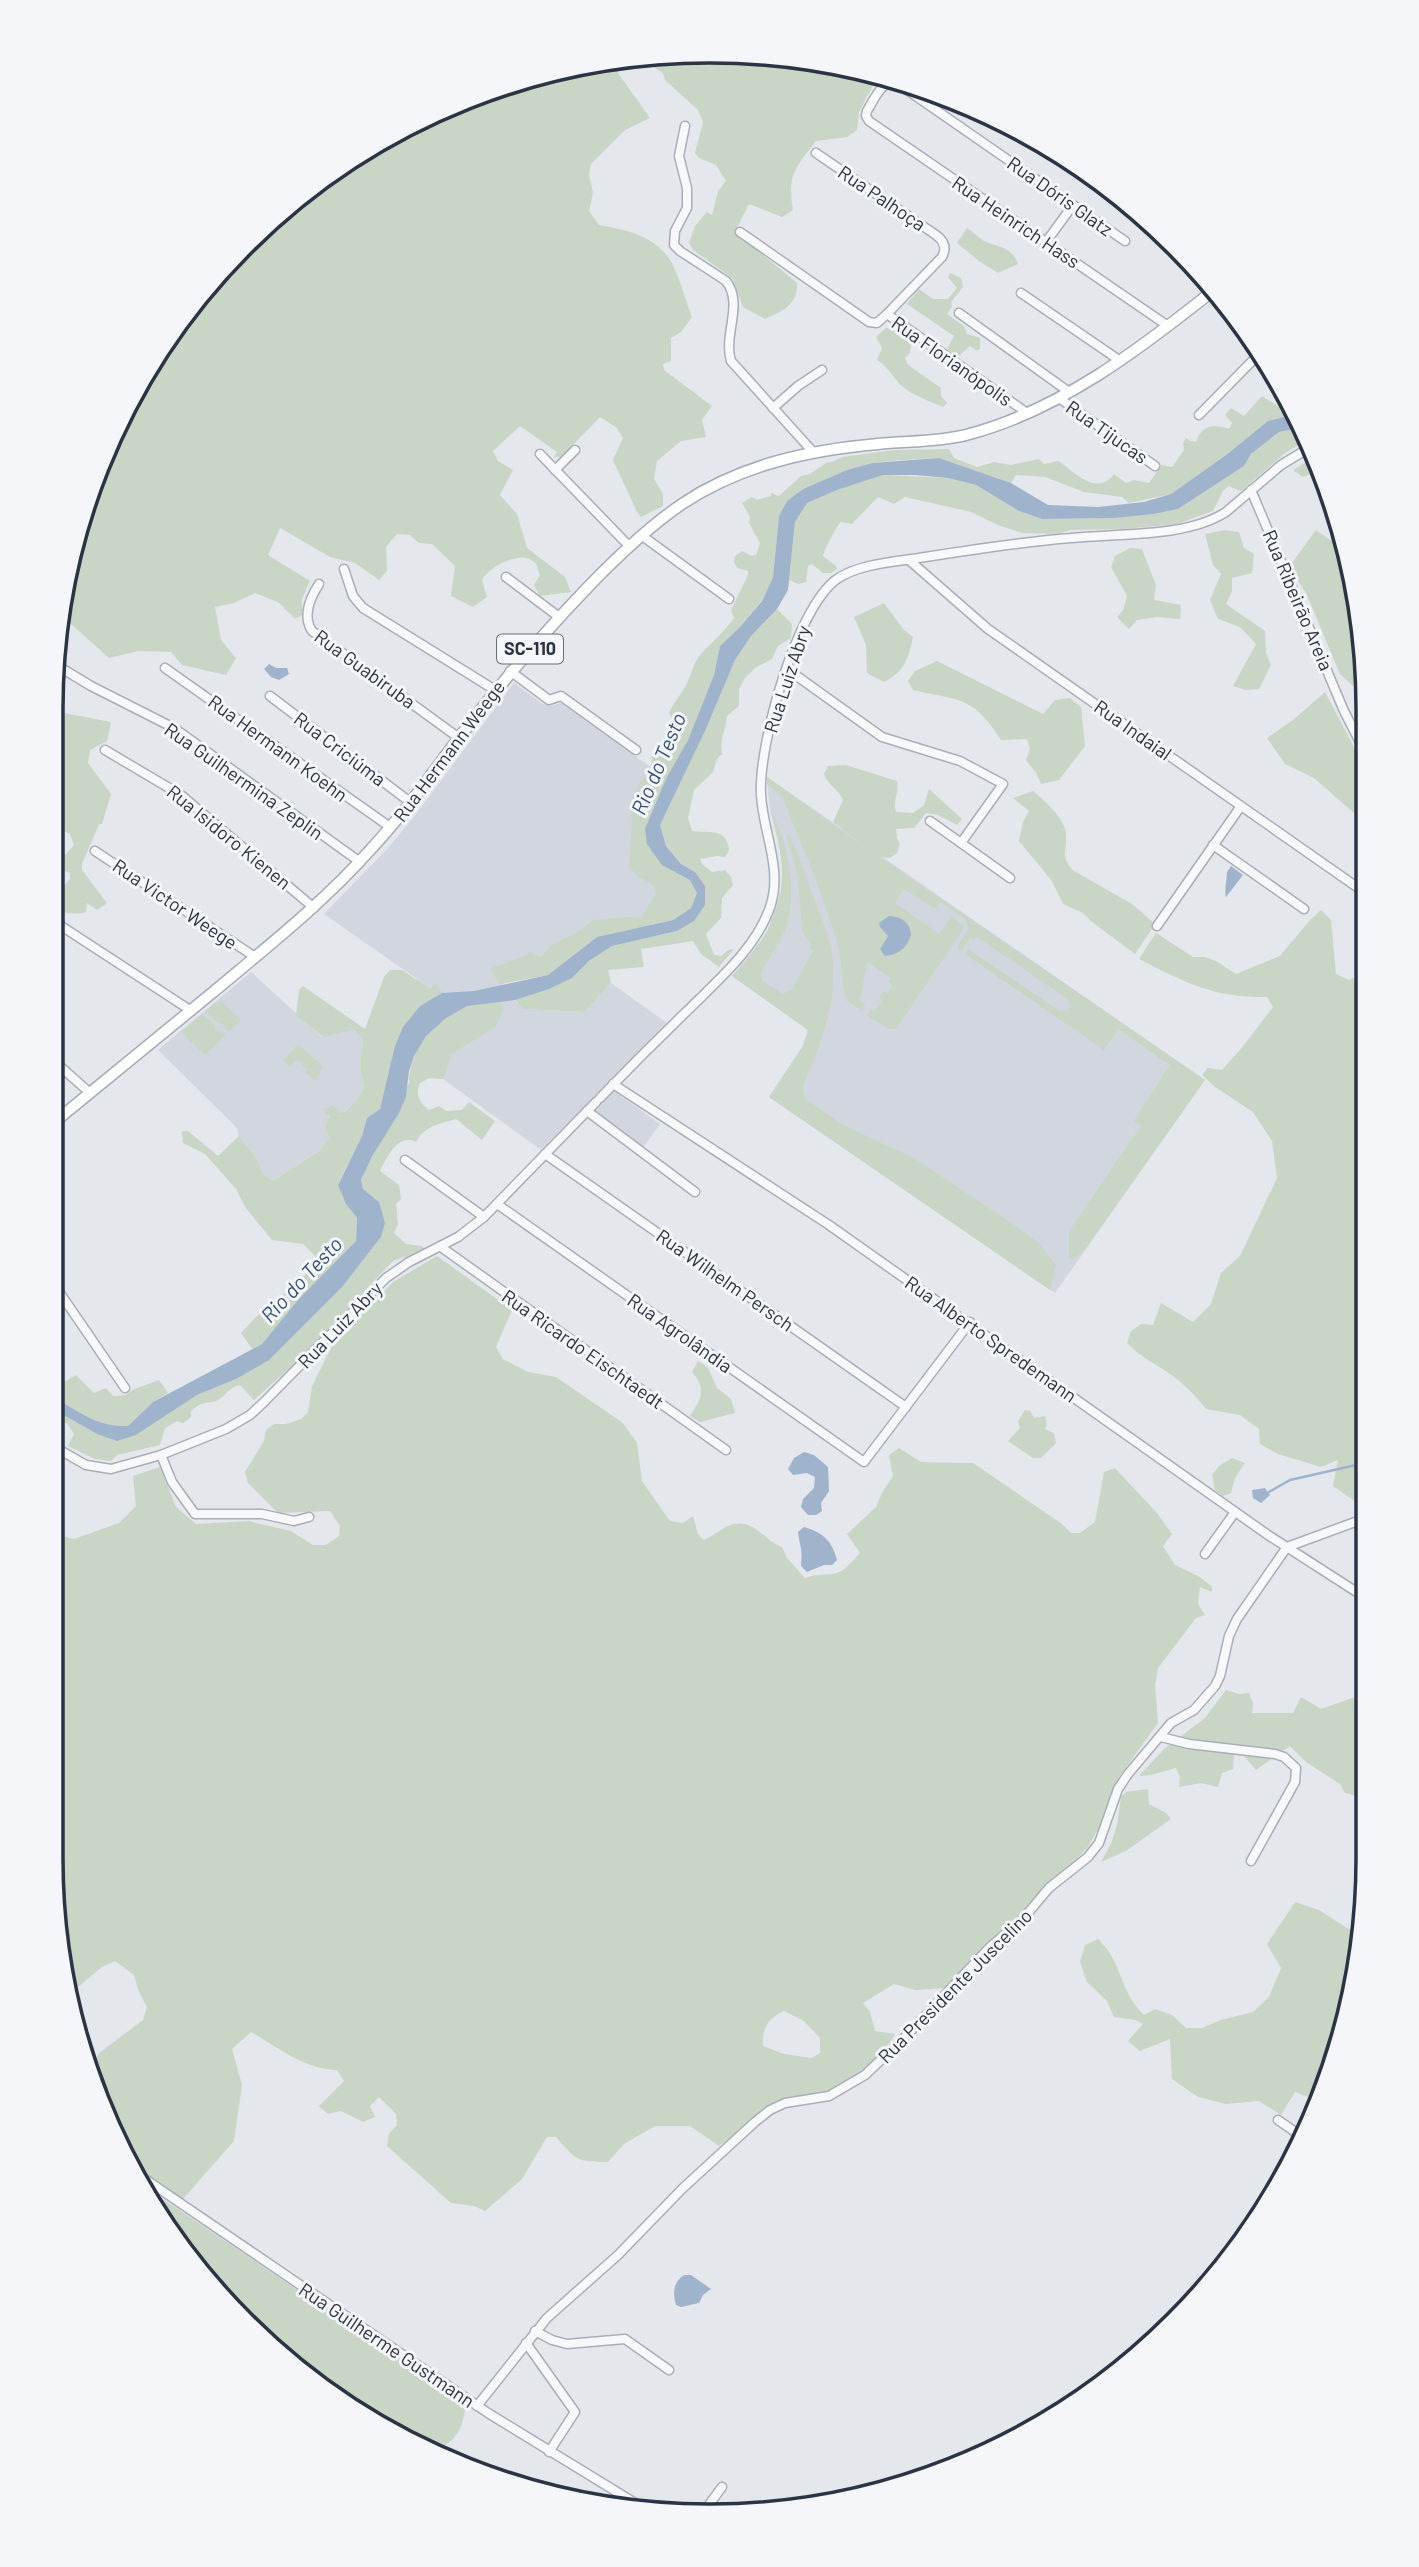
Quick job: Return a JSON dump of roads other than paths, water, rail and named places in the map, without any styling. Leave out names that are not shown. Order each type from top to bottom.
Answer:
[{"type":"main road","name":"Rua Hermann Weege","points":[[63,1113],[314,908],[390,827],[510,671],[559,617],[641,535],[684,502],[755,468],[852,446],[957,437],[1027,413],[1064,395],[1168,326],[1206,296]]},
{"type":"street","name":"Rua Dóris Glatz","points":[[866,116],[883,87]]},
{"type":"street","name":"Rua Dóris Glatz","points":[[917,97],[1125,241]]},
{"type":"street","name":"Rua Heinrich Hass","points":[[866,116],[869,121],[1168,326]]},
{"type":"street","points":[[685,126],[679,156],[687,188],[687,208],[675,231],[674,245],[731,287],[733,309],[728,345],[731,360],[814,453]]},
{"type":"street","name":"Rua Palhoça","points":[[816,153],[936,235],[944,246],[942,257],[887,314]]},
{"type":"street","points":[[1046,242],[1073,205]]},
{"type":"street","name":"Rua Florianópolis","points":[[740,232],[869,322],[877,323],[887,314],[1027,413]]},
{"type":"street","points":[[1021,293],[1119,359]]},
{"type":"street","name":"Rua Tijucas","points":[[959,313],[1155,466]]},
{"type":"street","points":[[1199,415],[1253,360]]},
{"type":"street","points":[[773,408],[822,370]]},
{"type":"street","points":[[555,470],[575,450]]},
{"type":"street","name":"Rua Luiz Abry","points":[[63,1452],[98,1468],[123,1467],[212,1436],[250,1415],[386,1278],[409,1262],[441,1247],[484,1217],[738,959],[759,930],[771,904],[775,872],[762,803],[761,778],[766,743],[787,669],[807,619],[834,582],[854,571],[909,559],[1031,542],[1182,528],[1218,518],[1282,465],[1303,453]]},
{"type":"street","points":[[540,454],[629,547]]},
{"type":"street","name":"Rua Ribeirão Areia","points":[[1251,490],[1356,734]]},
{"type":"street","points":[[641,535],[729,599]]},
{"type":"street","name":"Rua Indaial","points":[[909,559],[980,623],[1356,886]]},
{"type":"street","points":[[344,569],[353,596],[363,608],[495,690]]},
{"type":"street","points":[[506,577],[559,617]]},
{"type":"street","name":"Rua Guabiruba","points":[[319,584],[307,608],[308,623],[312,631],[459,738]]},
{"type":"street","name":"Rua Hermann Koehn","points":[[165,668],[390,827]]},
{"type":"street","points":[[787,669],[882,737],[960,761],[1003,784],[961,843]]},
{"type":"street","name":"Rua Guilhermina Zeplin","points":[[64,670],[174,728],[360,862]]},
{"type":"street","points":[[510,671],[549,700],[561,696],[636,750]]},
{"type":"street","name":"Rua Criciúma","points":[[270,696],[410,802]]},
{"type":"street","name":"Rua Isidoro Kienen","points":[[105,750],[181,795],[314,908]]},
{"type":"street","points":[[1157,926],[1241,806]]},
{"type":"street","points":[[930,821],[1010,878]]},
{"type":"street","points":[[1213,845],[1304,909]]},
{"type":"street","name":"Rua Victor Weege","points":[[95,850],[255,957]]},
{"type":"street","points":[[63,927],[190,1010]]},
{"type":"street","points":[[63,1069],[90,1093]]},
{"type":"street","name":"Rua Alberto Spredemann","points":[[614,1084],[970,1322],[1235,1512],[1356,1592]]},
{"type":"street","points":[[587,1111],[695,1192]]},
{"type":"street","name":"Rua Wilhelm Persch","points":[[545,1154],[906,1407]]},
{"type":"street","points":[[405,1160],[484,1217]]},
{"type":"street","name":"Rua Agrolândia","points":[[497,1204],[864,1462],[906,1407]]},
{"type":"street","name":"Rua Ricardo Eischtaedt","points":[[441,1247],[726,1450]]},
{"type":"street","points":[[63,1298],[125,1388]]},
{"type":"street","points":[[906,1407],[970,1322]]},
{"type":"street","points":[[161,1455],[172,1482],[195,1514],[262,1514],[294,1521],[309,1517]]},
{"type":"street","points":[[1205,1554],[1235,1512]]},
{"type":"street","points":[[1287,1547],[1356,1522]]},
{"type":"street","name":"Rua Presidente Juscelino","points":[[477,2406],[535,2331],[618,2255],[683,2188],[770,2109],[785,2102],[828,2096],[864,2075],[884,2058],[990,1947],[1022,1920],[1049,1888],[1088,1857],[1099,1843],[1118,1789],[1171,1723],[1194,1710],[1215,1686],[1220,1676],[1229,1636],[1237,1619],[1287,1547]]},
{"type":"street","points":[[1161,1737],[1189,1744],[1275,1754],[1284,1757],[1296,1768],[1295,1782],[1251,1861]]},
{"type":"street","points":[[1279,2120],[1295,2131]]},
{"type":"street","name":"Rua Guilherme Gustmann","points":[[151,2183],[477,2406],[627,2498]]},
{"type":"street","points":[[535,2331],[551,2340],[567,2344],[625,2339],[669,2370]]},
{"type":"street","points":[[526,2343],[575,2412],[549,2452]]},
{"type":"street","points":[[709,2504],[722,2487]]},
{"type":"water","points":[[1285,417],[1292,429],[1279,432],[1251,454],[1244,466],[1178,509],[1153,514],[1115,518],[1042,519],[1019,511],[976,485],[948,478],[915,475],[883,475],[807,503],[795,522],[788,590],[777,609],[751,636],[735,660],[706,729],[660,825],[666,846],[681,864],[695,872],[705,886],[705,905],[694,921],[677,931],[612,946],[589,961],[572,978],[549,989],[515,1000],[467,1006],[446,1018],[426,1036],[414,1056],[406,1097],[399,1113],[361,1180],[363,1189],[379,1202],[385,1223],[381,1237],[343,1286],[269,1360],[236,1379],[197,1395],[136,1435],[117,1441],[97,1434],[63,1415],[63,1403],[96,1421],[128,1426],[153,1402],[262,1344],[299,1299],[356,1241],[357,1218],[346,1204],[338,1185],[362,1136],[367,1118],[380,1109],[395,1046],[403,1027],[420,1006],[442,993],[474,991],[548,975],[597,937],[673,920],[691,908],[697,893],[690,880],[662,865],[647,844],[645,829],[666,779],[688,740],[714,675],[720,646],[762,601],[773,577],[779,516],[787,501],[803,489],[847,470],[872,463],[939,458],[1011,483],[1048,505],[1098,507],[1144,502],[1171,494],[1268,421]]},
{"type":"water","points":[[269,664],[276,668],[287,668],[289,674],[279,680],[271,677],[264,669]]},
{"type":"water","points":[[1231,866],[1243,875],[1226,897],[1227,872]]},
{"type":"water","points":[[889,916],[904,920],[911,934],[902,950],[885,956],[880,949],[888,936],[879,923]]},
{"type":"water","points":[[804,1452],[814,1455],[828,1467],[829,1491],[821,1503],[822,1511],[816,1515],[808,1515],[801,1507],[803,1499],[814,1488],[815,1477],[807,1473],[793,1475],[788,1469],[794,1458]]},
{"type":"water","points":[[1265,1488],[1270,1495],[1261,1503],[1253,1498],[1252,1490]]},
{"type":"water","points":[[804,1527],[822,1535],[830,1543],[837,1560],[832,1565],[824,1565],[807,1572],[801,1566],[798,1532]]},
{"type":"water","points":[[685,2275],[691,2275],[711,2289],[703,2295],[699,2303],[681,2307],[676,2305],[674,2292],[678,2280]]},
{"type":"waterway","points":[[1269,1492],[1290,1480],[1356,1465]]},
{"type":"water label","name":"Rio do Testo","points":[[659,764]]},
{"type":"water label","name":"Rio do Testo","points":[[302,1280]]}]
